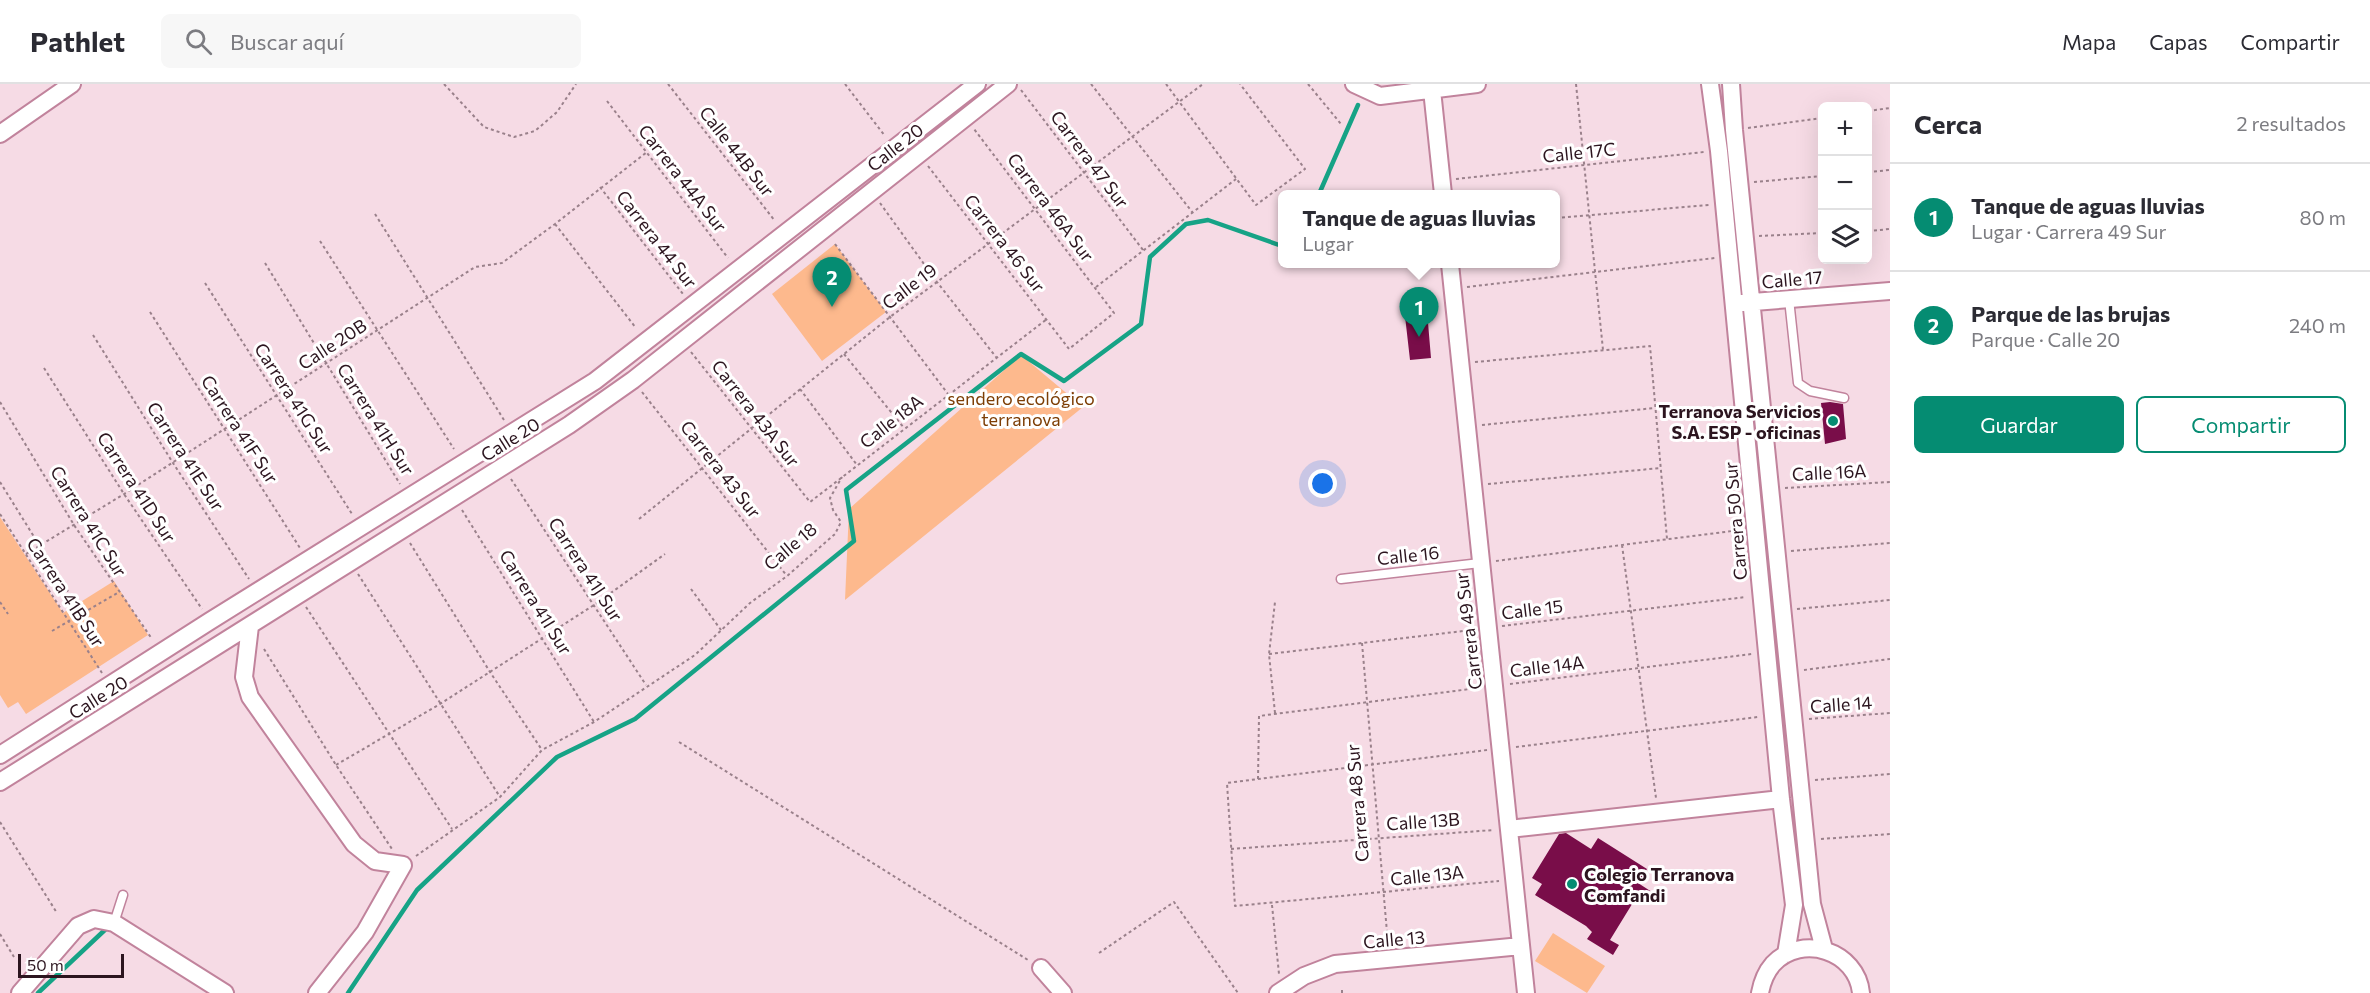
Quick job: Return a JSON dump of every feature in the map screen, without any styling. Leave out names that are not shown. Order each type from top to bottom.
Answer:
[{"type":"street","points":[[0,134],[72,84]]},
{"type":"street","name":"Calle 20","points":[[2,750],[110,685],[408,496],[595,381],[977,84]]},
{"type":"street","name":"Calle 20","points":[[0,782],[569,425],[633,380],[1008,84]]},
{"type":"street","points":[[1356,86],[1380,96],[1477,84]]},
{"type":"street","name":"Carrera 50 Sur","points":[[1710,84],[1719,151],[1781,799],[1794,906],[1786,954]]},
{"type":"street","name":"Carrera 50 Sur","points":[[1731,84],[1812,904],[1824,949]]},
{"type":"street","points":[[1432,90],[1442,187]]},
{"type":"street","name":"Carrera 49 Sur","points":[[1450,268],[1526,993]]},
{"type":"street","name":"Calle 17","points":[[1734,304],[1890,291]]},
{"type":"street","points":[[250,626],[244,677],[250,697],[354,844],[375,861],[403,865],[365,932],[317,993]]},
{"type":"street","points":[[1509,829],[1781,799]]},
{"type":"street","points":[[20,993],[78,926],[94,919],[114,923],[225,993]]},
{"type":"street","name":"Calle 13","points":[[1279,992],[1304,976],[1335,964],[1521,946]]},
{"type":"street","points":[[1760,993],[1764,977],[1774,964],[1786,954],[1805,948],[1824,949],[1837,955],[1857,975],[1861,993]]},
{"type":"street","points":[[1041,968],[1063,993]]},
{"type":"lane","points":[[1789,299],[1798,383],[1810,392],[1844,398]]},
{"type":"lane","name":"Calle 16","points":[[1341,579],[1480,563]]},
{"type":"lane","points":[[114,923],[123,895]]},
{"type":"path","points":[[444,84],[484,127],[514,137],[535,131],[557,112],[576,84]]},
{"type":"path","name":"Calle 44B Sur","points":[[668,84],[785,234]]},
{"type":"path","points":[[845,84],[894,148]]},
{"type":"path","name":"Carrera 47 Sur","points":[[1016,84],[1143,250]]},
{"type":"path","points":[[1091,84],[1193,213]]},
{"type":"path","points":[[1166,84],[1256,205],[1305,169],[1240,84]]},
{"type":"path","name":"Calle 19","points":[[639,519],[890,317],[1203,84]]},
{"type":"path","points":[[1308,84],[1341,124]]},
{"type":"path","points":[[1576,84],[1604,350]]},
{"type":"path","name":"Carrera 44A Sur","points":[[607,102],[737,271]]},
{"type":"path","points":[[1872,110],[1890,108]]},
{"type":"path","name":"Carrera 46A Sur","points":[[965,117],[1114,313],[1069,348]]},
{"type":"path","points":[[1734,130],[1818,119]]},
{"type":"path","name":"Calle 17C","points":[[1442,187],[1585,165],[1719,151]]},
{"type":"path","name":"Calle 20B","points":[[26,554],[173,463],[475,267],[502,262],[555,224],[646,152]]},
{"type":"path","name":"Carrera 46 Sur","points":[[918,154],[1069,348]]},
{"type":"path","points":[[1872,172],[1890,170]]},
{"type":"path","points":[[1740,183],[1818,176]]},
{"type":"path","points":[[1096,288],[1236,179]]},
{"type":"path","name":"Carrera 44 Sur","points":[[600,188],[692,306]]},
{"type":"path","points":[[871,191],[937,282],[996,357]]},
{"type":"path","points":[[1560,218],[1724,204]]},
{"type":"path","points":[[375,213],[512,432]]},
{"type":"path","points":[[555,224],[646,342]]},
{"type":"path","points":[[1872,231],[1890,230]]},
{"type":"path","points":[[1745,237],[1818,233]]},
{"type":"path","points":[[320,241],[463,462]]},
{"type":"path","points":[[836,244],[948,394]]},
{"type":"path","points":[[1453,289],[1729,256]]},
{"type":"path","name":"Carrera 41H Sur","points":[[265,263],[408,496]]},
{"type":"path","name":"Carrera 41G Sur","points":[[205,283],[360,527]]},
{"type":"path","name":"Carrera 41F Sur","points":[[150,312],[308,560]]},
{"type":"path","name":"Calle 18A","points":[[810,502],[1047,319]]},
{"type":"path","name":"Carrera 41E Sur","points":[[93,335],[257,591]]},
{"type":"path","name":"Carrera 43A Sur","points":[[682,341],[810,502]]},
{"type":"path","points":[[1461,364],[1650,346],[1667,539]]},
{"type":"path","points":[[844,354],[904,429]]},
{"type":"path","name":"Carrera 41D Sur","points":[[44,368],[124,494],[210,621]]},
{"type":"path","name":"Carrera 43 Sur","points":[[633,380],[787,576]]},
{"type":"path","points":[[800,389],[857,465]]},
{"type":"path","name":"Carrera 41C Sur","points":[[0,402],[74,525],[161,652]]},
{"type":"path","points":[[1467,426],[1656,408]]},
{"type":"path","name":"Carrera 41J Sur","points":[[503,467],[646,685]]},
{"type":"path","points":[[1473,486],[1661,468]]},
{"type":"path","name":"Calle 18","points":[[403,865],[500,797],[542,750],[594,722],[646,685],[695,655],[750,603],[787,576],[835,534],[841,522],[833,510],[830,498],[842,477]]},
{"type":"path","points":[[0,482],[82,614]]},
{"type":"path","name":"Calle 16A","points":[[1770,489],[1890,482]]},
{"type":"path","name":"Carrera 41I Sur","points":[[454,498],[594,722]]},
{"type":"path","name":"Carrera 41B Sur","points":[[0,514],[110,685]]},
{"type":"path","points":[[1480,563],[1755,528]]},
{"type":"path","points":[[402,530],[490,672],[542,750]]},
{"type":"path","points":[[1777,552],[1890,543]]},
{"type":"path","points":[[1622,545],[1658,813]]},
{"type":"path","points":[[336,765],[490,672],[594,605],[665,554]]},
{"type":"path","points":[[350,561],[500,797]]},
{"type":"path","points":[[691,589],[721,630]]},
{"type":"path","points":[[52,631],[119,592]]},
{"type":"path","points":[[298,594],[452,829]]},
{"type":"path","name":"Calle 15","points":[[1269,654],[1761,595]]},
{"type":"path","points":[[1783,610],[1890,600]]},
{"type":"path","points":[[0,602],[8,614]]},
{"type":"path","points":[[1275,602],[1269,654],[1275,714]]},
{"type":"path","points":[[250,626],[336,765],[403,865]]},
{"type":"path","name":"Carrera 48 Sur","points":[[1362,643],[1390,959]]},
{"type":"path","name":"Calle 14A","points":[[1258,779],[1259,716],[1767,652]]},
{"type":"path","points":[[1789,671],[1890,659]]},
{"type":"path","name":"Calle 14","points":[[1794,721],[1890,713]]},
{"type":"path","points":[[679,742],[1041,968]]},
{"type":"path","points":[[1800,781],[1890,774]]},
{"type":"path","points":[[1227,783],[1231,849]]},
{"type":"path","points":[[0,822],[57,913]]},
{"type":"path","name":"Calle 13B","points":[[1231,849],[1509,829]]},
{"type":"path","points":[[1806,840],[1890,834]]},
{"type":"path","name":"Calle 13A","points":[[1231,849],[1235,906],[1515,879]]},
{"type":"path","points":[[1099,953],[1174,902],[1238,993]]},
{"type":"path","points":[[1272,903],[1279,992]]},
{"type":"path","points":[[0,934],[14,957]]},
{"type":"green space","points":[[835,244],[886,312],[822,361],[772,294]]},
{"type":"green space","name":"sendero ecológico terranova","points":[[1021,355],[1083,407],[845,600],[849,509]]},
{"type":"green space","points":[[0,517],[63,613],[114,581],[148,635],[26,714],[18,702],[8,708],[0,695]]},
{"type":"green space","points":[[1553,933],[1605,966],[1587,993],[1535,961]]},
{"type":"building","points":[[1427,311],[1431,358],[1410,360],[1405,316]]},
{"type":"building","name":"Terranova Servicios S.A. ESP - oficinas","points":[[1821,403],[1843,404],[1846,439],[1825,444]]},
{"type":"building","points":[[1566,833],[1591,849],[1598,838],[1647,869],[1638,883],[1655,894],[1649,904],[1637,896],[1610,940],[1619,945],[1613,955],[1587,939],[1592,932],[1586,926],[1535,895],[1542,884],[1532,878],[1559,834]]},
{"type":"waterway","points":[[1321,190],[1358,105]]},
{"type":"waterway","points":[[348,993],[417,890],[557,757],[635,719],[854,541],[846,490],[1021,354],[1064,381],[1141,324],[1150,257],[1186,224],[1208,220],[1278,245]]},
{"type":"waterway","points":[[38,993],[108,927]]},
{"type":"place","name":"Parque de las brujas","points":[[832,307]]},
{"type":"place","name":"Tanque de aguas lluvias","points":[[1419,337]]},
{"type":"place","name":"Terranova Servicios S.A. ESP - oficinas","points":[[1833,421]]},
{"type":"place","name":"Colegio Terranova Comfandi","points":[[1572,884]]}]
